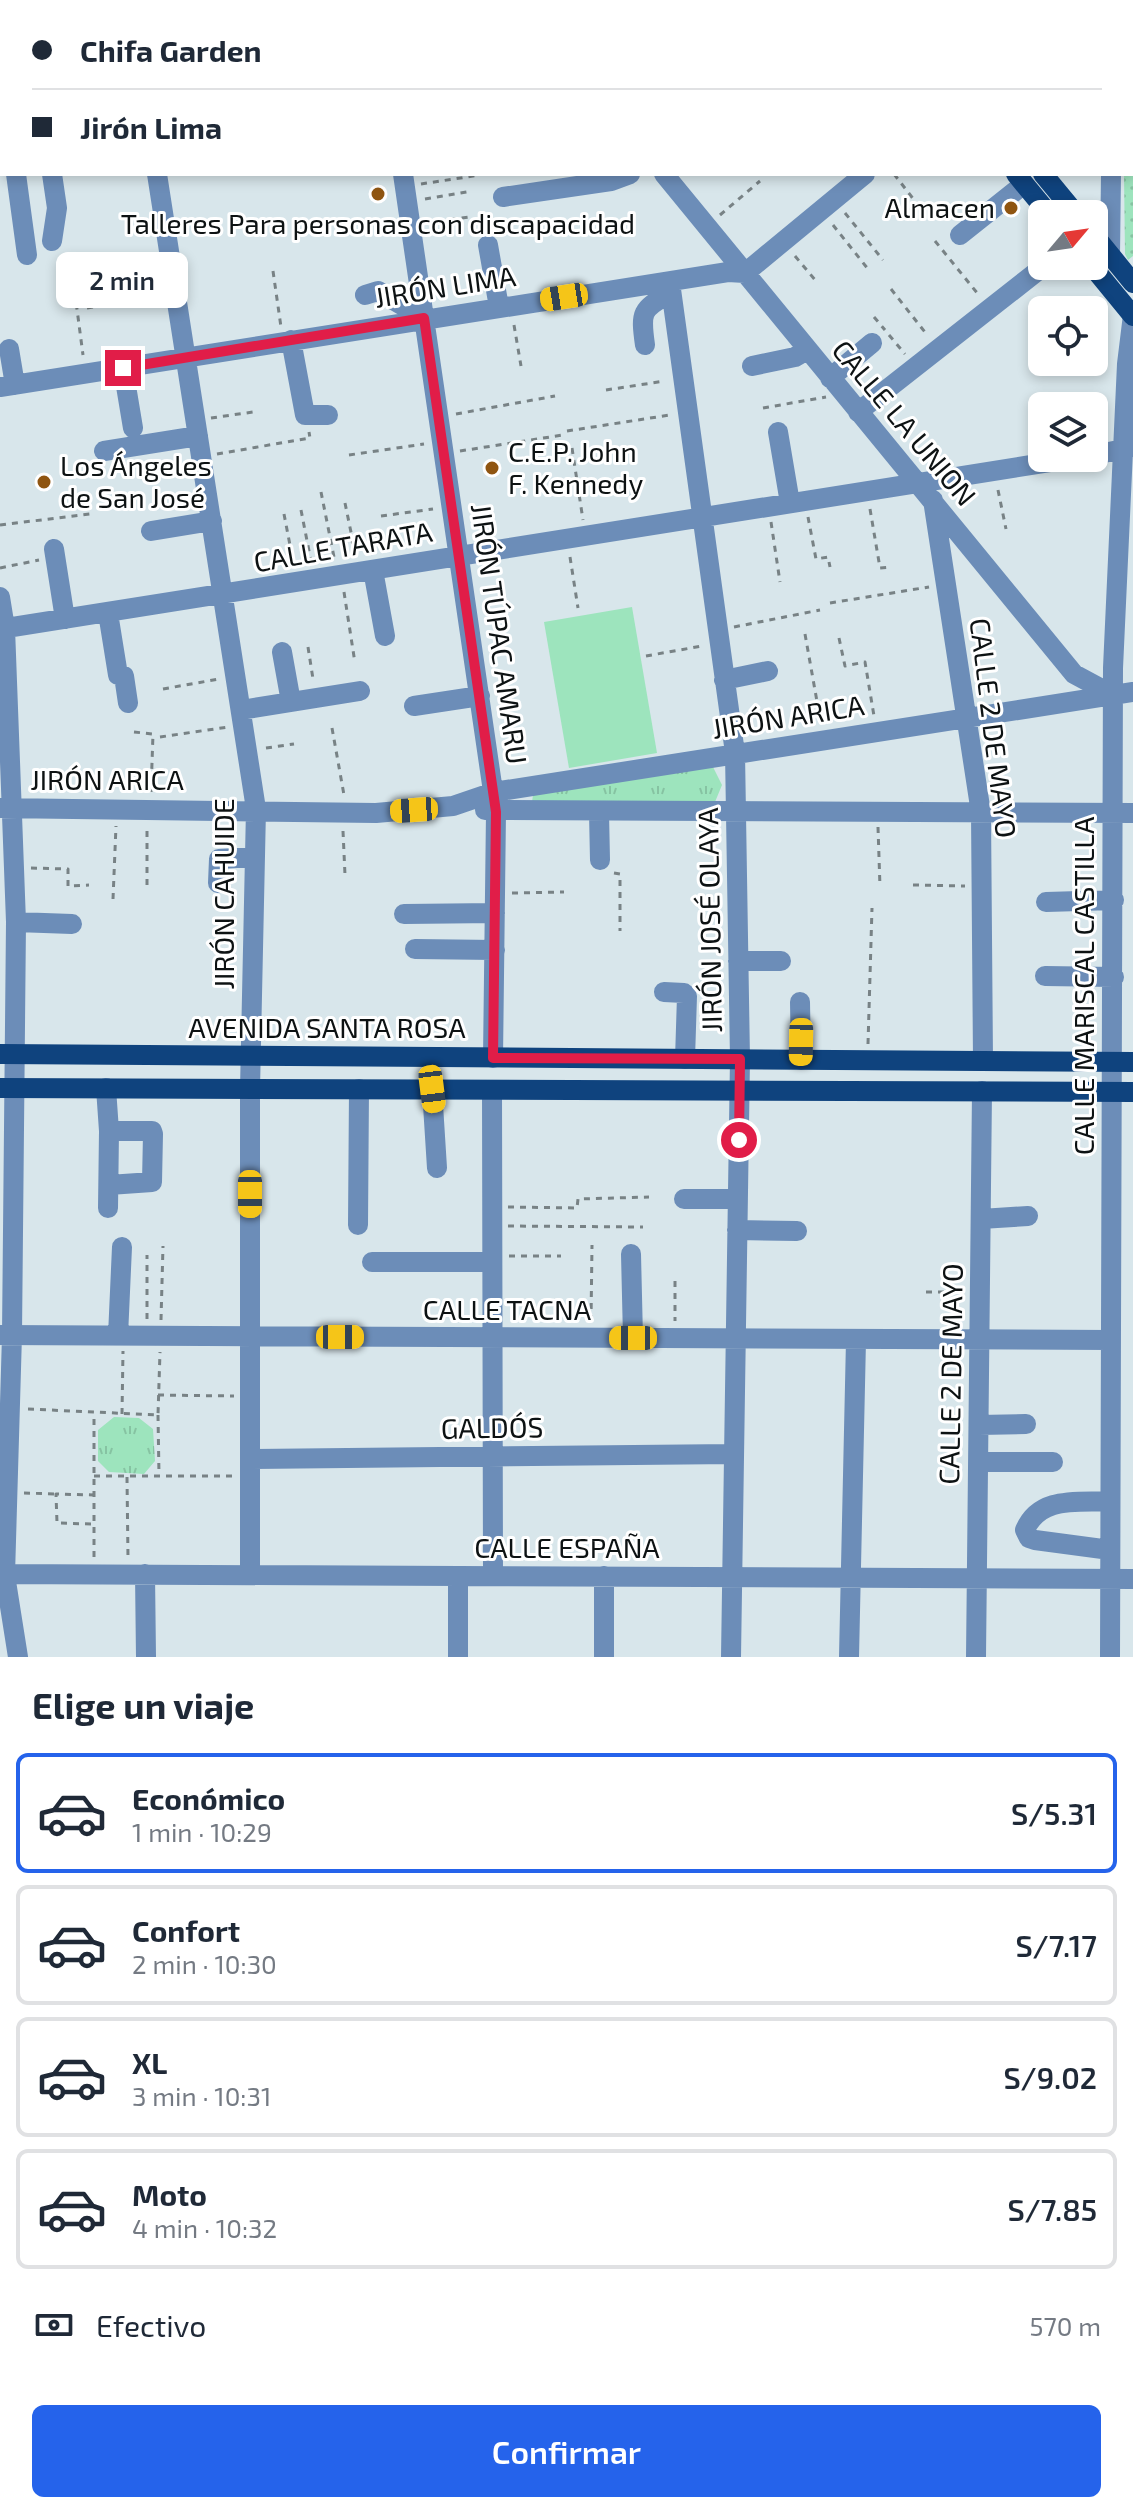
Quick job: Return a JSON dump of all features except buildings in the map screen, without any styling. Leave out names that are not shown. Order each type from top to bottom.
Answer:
[{"type":"main road","points":[[1045,176],[1064,200]]},
{"type":"main road","points":[[1020,179],[1037,200]]},
{"type":"main road","points":[[1108,252],[1133,283]]},
{"type":"main road","points":[[1103,280],[1133,316]]},
{"type":"main road","name":"AVENIDA SANTA ROSA","points":[[7,1054],[1123,1062]]},
{"type":"main road","points":[[7,1088],[1123,1092]]},
{"type":"street","points":[[16,176],[27,255]]},
{"type":"street","points":[[52,176],[57,208],[52,241]]},
{"type":"street","name":"JIRÓN CAHUIDE","points":[[157,176],[256,809],[250,1089],[250,1574]]},
{"type":"street","points":[[503,197],[611,181],[625,176]]},
{"type":"street","name":"CALLE LA UNION","points":[[666,176],[807,350],[829,387],[858,412],[1074,674],[1123,694]]},
{"type":"street","points":[[745,273],[863,176]]},
{"type":"street","points":[[1110,255],[1111,176]]},
{"type":"street","name":"JIRÓN TÚPAC AMARU","points":[[410,179],[421,319],[444,447],[495,802],[493,1058]]},
{"type":"street","points":[[960,235],[1020,179]]},
{"type":"street","points":[[488,245],[505,306]]},
{"type":"street","name":"JIRÓN LIMA","points":[[8,386],[186,358],[286,335],[670,287],[728,272],[745,273]]},
{"type":"street","points":[[858,412],[1028,279]]},
{"type":"street","points":[[645,345],[641,317],[670,287]]},
{"type":"street","name":"JIRÓN JOSÉ OLAYA","points":[[670,287],[701,517],[725,635],[724,680],[735,753],[740,1091],[731,1657]]},
{"type":"street","points":[[365,295],[378,291],[421,319]]},
{"type":"street","name":"CALLE MARISCAL CASTILLA","points":[[1110,1657],[1110,1340],[1123,1092],[1114,977],[1124,934],[1114,900],[1112,813],[1123,694],[1133,316]]},
{"type":"street","points":[[286,335],[305,415],[328,415]]},
{"type":"street","points":[[829,387],[872,343]]},
{"type":"street","points":[[8,386],[9,349]]},
{"type":"street","points":[[752,366],[795,357],[807,350]]},
{"type":"street","points":[[123,368],[133,428]]},
{"type":"street","points":[[778,432],[799,508]]},
{"type":"street","points":[[104,451],[198,438]]},
{"type":"street","points":[[1108,452],[1128,448]]},
{"type":"street","name":"CALLE TARATA","points":[[2,628],[224,596],[701,517],[799,508],[918,483],[1028,465]]},
{"type":"street","name":"CALLE 2 DE MAYO","points":[[932,500],[981,813],[983,1061]]},
{"type":"street","points":[[151,531],[212,521]]},
{"type":"street","points":[[47,554],[65,619]]},
{"type":"street","points":[[373,570],[385,636]]},
{"type":"street","points":[[0,597],[6,700],[7,808],[15,867],[10,920],[7,1054],[6,1335],[9,1408],[2,1574],[18,1657]]},
{"type":"street","points":[[108,613],[118,675],[124,676],[128,703]]},
{"type":"street","points":[[282,652],[291,702]]},
{"type":"street","points":[[724,680],[768,671]]},
{"type":"street","points":[[242,717],[291,702],[360,691]]},
{"type":"street","name":"JIRÓN ARICA","points":[[7,808],[256,809],[345,813],[495,802],[735,753],[1123,694]]},
{"type":"street","points":[[414,706],[480,696]]},
{"type":"street","name":"JIRÓN ARICA","points":[[495,802],[599,812],[1133,813]]},
{"type":"street","points":[[599,812],[600,860]]},
{"type":"street","points":[[218,883],[219,859],[255,857]]},
{"type":"street","points":[[1046,902],[1114,900]]},
{"type":"street","points":[[404,914],[495,903]]},
{"type":"street","points":[[10,920],[72,924]]},
{"type":"street","points":[[415,949],[495,950]]},
{"type":"street","points":[[738,961],[781,961]]},
{"type":"street","points":[[1045,976],[1114,977]]},
{"type":"street","points":[[664,992],[684,993],[687,996],[685,1059]]},
{"type":"street","points":[[800,1002],[801,1060]]},
{"type":"street","points":[[106,1088],[108,1208]]},
{"type":"street","points":[[358,1225],[359,1089]]},
{"type":"street","points":[[432,1089],[437,1168]]},
{"type":"street","points":[[492,1090],[493,1576]]},
{"type":"street","name":"CALLE 2 DE MAYO","points":[[976,1657],[982,1091]]},
{"type":"street","points":[[109,1131],[152,1131],[154,1180],[109,1185]]},
{"type":"street","points":[[684,1199],[738,1199]]},
{"type":"street","points":[[981,1219],[1028,1216]]},
{"type":"street","points":[[737,1230],[797,1231]]},
{"type":"street","points":[[120,1336],[122,1247]]},
{"type":"street","points":[[631,1254],[633,1338]]},
{"type":"street","points":[[372,1262],[491,1259]]},
{"type":"street","name":"CALLE TACNA","points":[[6,1335],[1110,1340]]},
{"type":"street","points":[[849,1657],[856,1340]]},
{"type":"street","points":[[979,1425],[1026,1424]]},
{"type":"street","name":"GALDÓS","points":[[250,1468],[491,1456],[734,1454]]},
{"type":"street","points":[[978,1462],[1053,1462]]},
{"type":"street","points":[[1110,1501],[1053,1503],[1037,1514],[1025,1530],[1035,1540],[1110,1550]]},
{"type":"street","name":"CALLE ESPAÑA","points":[[2,1574],[1133,1579]]},
{"type":"street","points":[[137,1574],[146,1657]]},
{"type":"street","points":[[458,1576],[458,1657]]},
{"type":"street","points":[[604,1576],[604,1657]]},
{"type":"path","points":[[410,179],[462,176]]},
{"type":"path","points":[[896,176],[918,205],[910,210]]},
{"type":"path","points":[[716,219],[760,181]]},
{"type":"path","points":[[419,200],[472,191]]},
{"type":"path","points":[[842,208],[883,260]]},
{"type":"path","points":[[423,224],[469,217]]},
{"type":"path","points":[[828,219],[868,269]]},
{"type":"path","points":[[935,241],[982,299]]},
{"type":"path","points":[[790,250],[816,281]]},
{"type":"path","points":[[70,256],[84,362]]},
{"type":"path","points":[[273,271],[286,335]]},
{"type":"path","points":[[891,289],[931,340]]},
{"type":"path","points":[[87,308],[176,293]]},
{"type":"path","points":[[505,306],[521,366]]},
{"type":"path","points":[[874,317],[908,358]]},
{"type":"path","points":[[606,390],[682,378]]},
{"type":"path","points":[[763,408],[829,387]]},
{"type":"path","points":[[439,417],[555,396]]},
{"type":"path","points":[[198,438],[253,412]]},
{"type":"path","points":[[349,455],[565,433],[687,412]]},
{"type":"path","points":[[198,438],[310,438],[309,428]]},
{"type":"path","points":[[572,448],[578,608]]},
{"type":"path","points":[[997,484],[1006,529]]},
{"type":"path","points":[[321,492],[343,575],[355,663]]},
{"type":"path","points":[[343,575],[345,543],[353,542],[345,503]]},
{"type":"path","points":[[870,505],[880,568],[892,567]]},
{"type":"path","points":[[381,516],[452,506]]},
{"type":"path","points":[[799,508],[816,559],[828,557],[830,567]]},
{"type":"path","points":[[301,510],[306,582]]},
{"type":"path","points":[[0,525],[90,514]]},
{"type":"path","points":[[284,514],[306,582]]},
{"type":"path","points":[[771,520],[780,582]]},
{"type":"path","points":[[0,568],[47,554]]},
{"type":"path","points":[[830,603],[930,587]]},
{"type":"path","points":[[646,656],[820,610]]},
{"type":"path","points":[[805,634],[822,727]]},
{"type":"path","points":[[839,638],[845,666],[865,662],[874,719]]},
{"type":"path","points":[[308,647],[316,698]]},
{"type":"path","points":[[163,689],[236,676]]},
{"type":"path","points":[[160,737],[242,717]]},
{"type":"path","points":[[332,728],[345,813],[345,875]]},
{"type":"path","points":[[134,732],[153,734],[147,885]]},
{"type":"path","points":[[248,751],[294,744]]},
{"type":"path","points":[[113,899],[117,808]]},
{"type":"path","points":[[878,826],[880,887]]},
{"type":"path","points":[[15,867],[68,869],[68,886],[89,885]]},
{"type":"path","points":[[913,885],[966,886]]},
{"type":"path","points":[[495,903],[564,892]]},
{"type":"path","points":[[868,1060],[872,908]]},
{"type":"path","points":[[492,1217],[577,1208],[578,1199],[649,1197]]},
{"type":"path","points":[[492,1217],[643,1227]]},
{"type":"path","points":[[590,1338],[592,1245]]},
{"type":"path","points":[[154,1336],[163,1246]]},
{"type":"path","points":[[147,1255],[158,1395],[159,1476]]},
{"type":"path","points":[[491,1259],[561,1256]]},
{"type":"path","points":[[675,1281],[675,1339]]},
{"type":"path","points":[[926,1292],[980,1291]]},
{"type":"path","points":[[120,1336],[122,1414]]},
{"type":"path","points":[[158,1395],[250,1396]]},
{"type":"path","points":[[9,1408],[158,1415]]},
{"type":"path","points":[[94,1413],[94,1573]]},
{"type":"path","points":[[94,1476],[159,1476],[250,1468]]},
{"type":"path","points":[[127,1476],[137,1574]]},
{"type":"path","points":[[7,1493],[94,1495]]},
{"type":"path","points":[[56,1494],[57,1523],[93,1524]]},
{"type":"green space","points":[[1124,176],[1133,176],[1133,256],[1128,260],[1125,254]]},
{"type":"green space","points":[[632,607],[657,753],[569,768],[544,622]]},
{"type":"green space","points":[[713,767],[722,785],[715,802],[532,802],[533,795]]},
{"type":"green space","points":[[114,1417],[139,1418],[153,1429],[155,1461],[144,1474],[109,1472],[98,1461],[98,1430]]},
{"type":"place","name":"Talleres Para personas con discapacidad","points":[[378,194]]},
{"type":"place","name":"Almacen","points":[[1011,208]]},
{"type":"place","name":"C.E.P. John F. Kennedy","points":[[492,468]]},
{"type":"place","name":"Los Ángeles de San José","points":[[44,482]]},
{"type":"route","points":[[123,368],[424,318],[496,812],[493,1058],[740,1059],[739,1140]]}]
